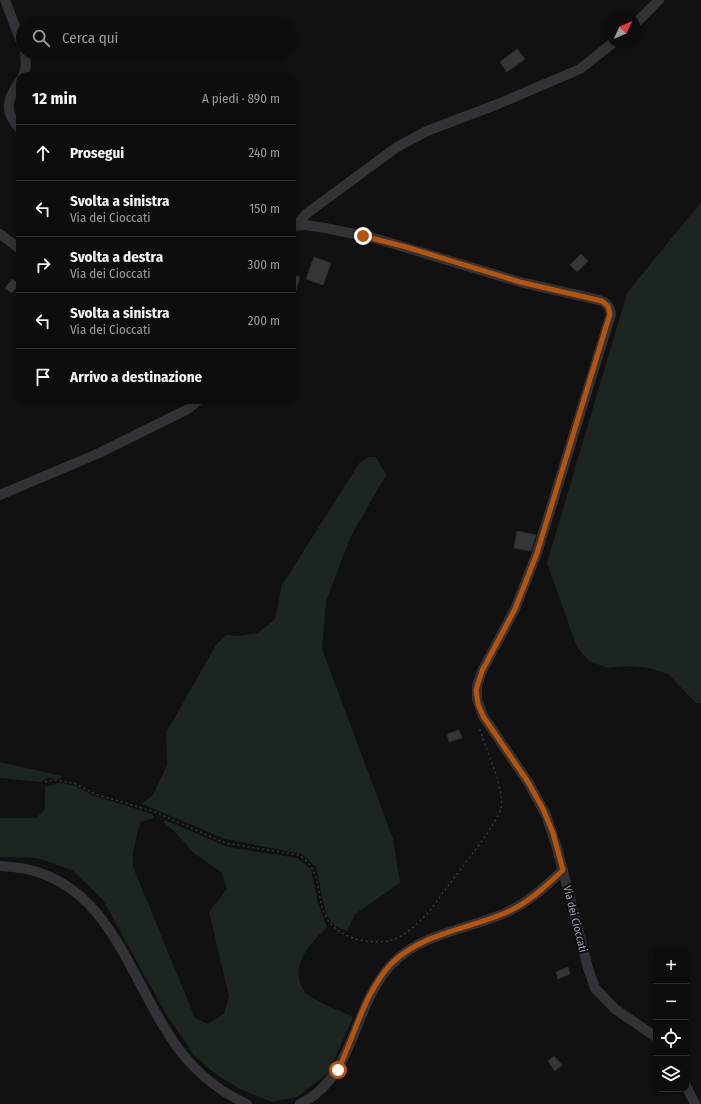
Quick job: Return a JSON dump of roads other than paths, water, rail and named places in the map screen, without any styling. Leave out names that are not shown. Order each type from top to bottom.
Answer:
[{"type":"street","points":[[5,0],[16,29]]},
{"type":"street","points":[[641,18],[659,0]]},
{"type":"street","points":[[296,224],[306,214],[397,147],[427,132],[580,70],[607,48]]},
{"type":"street","points":[[24,72],[26,60]]},
{"type":"street","points":[[16,87],[11,94],[9,105],[11,118],[16,124]]},
{"type":"street","name":"Via dei Cioccati","points":[[296,226],[337,230],[390,242],[520,282],[602,301],[610,308],[610,314],[537,553],[515,609],[482,671],[476,690],[478,704],[483,716],[528,782],[543,809],[553,833],[588,968],[595,988],[615,1009],[653,1035]]},
{"type":"street","points":[[0,234],[16,246]]},
{"type":"street","points":[[0,495],[97,454],[188,409],[194,404]]},
{"type":"street","points":[[0,866],[21,868],[45,874],[61,881],[78,893],[106,926],[171,1038],[185,1058],[216,1086],[247,1104]]},
{"type":"street","points":[[300,1104],[324,1088],[334,1076],[371,994],[383,975],[395,961],[408,951],[428,941],[490,919],[517,907],[537,894],[563,870]]},
{"type":"street","points":[[689,1092],[695,1104]]}]
